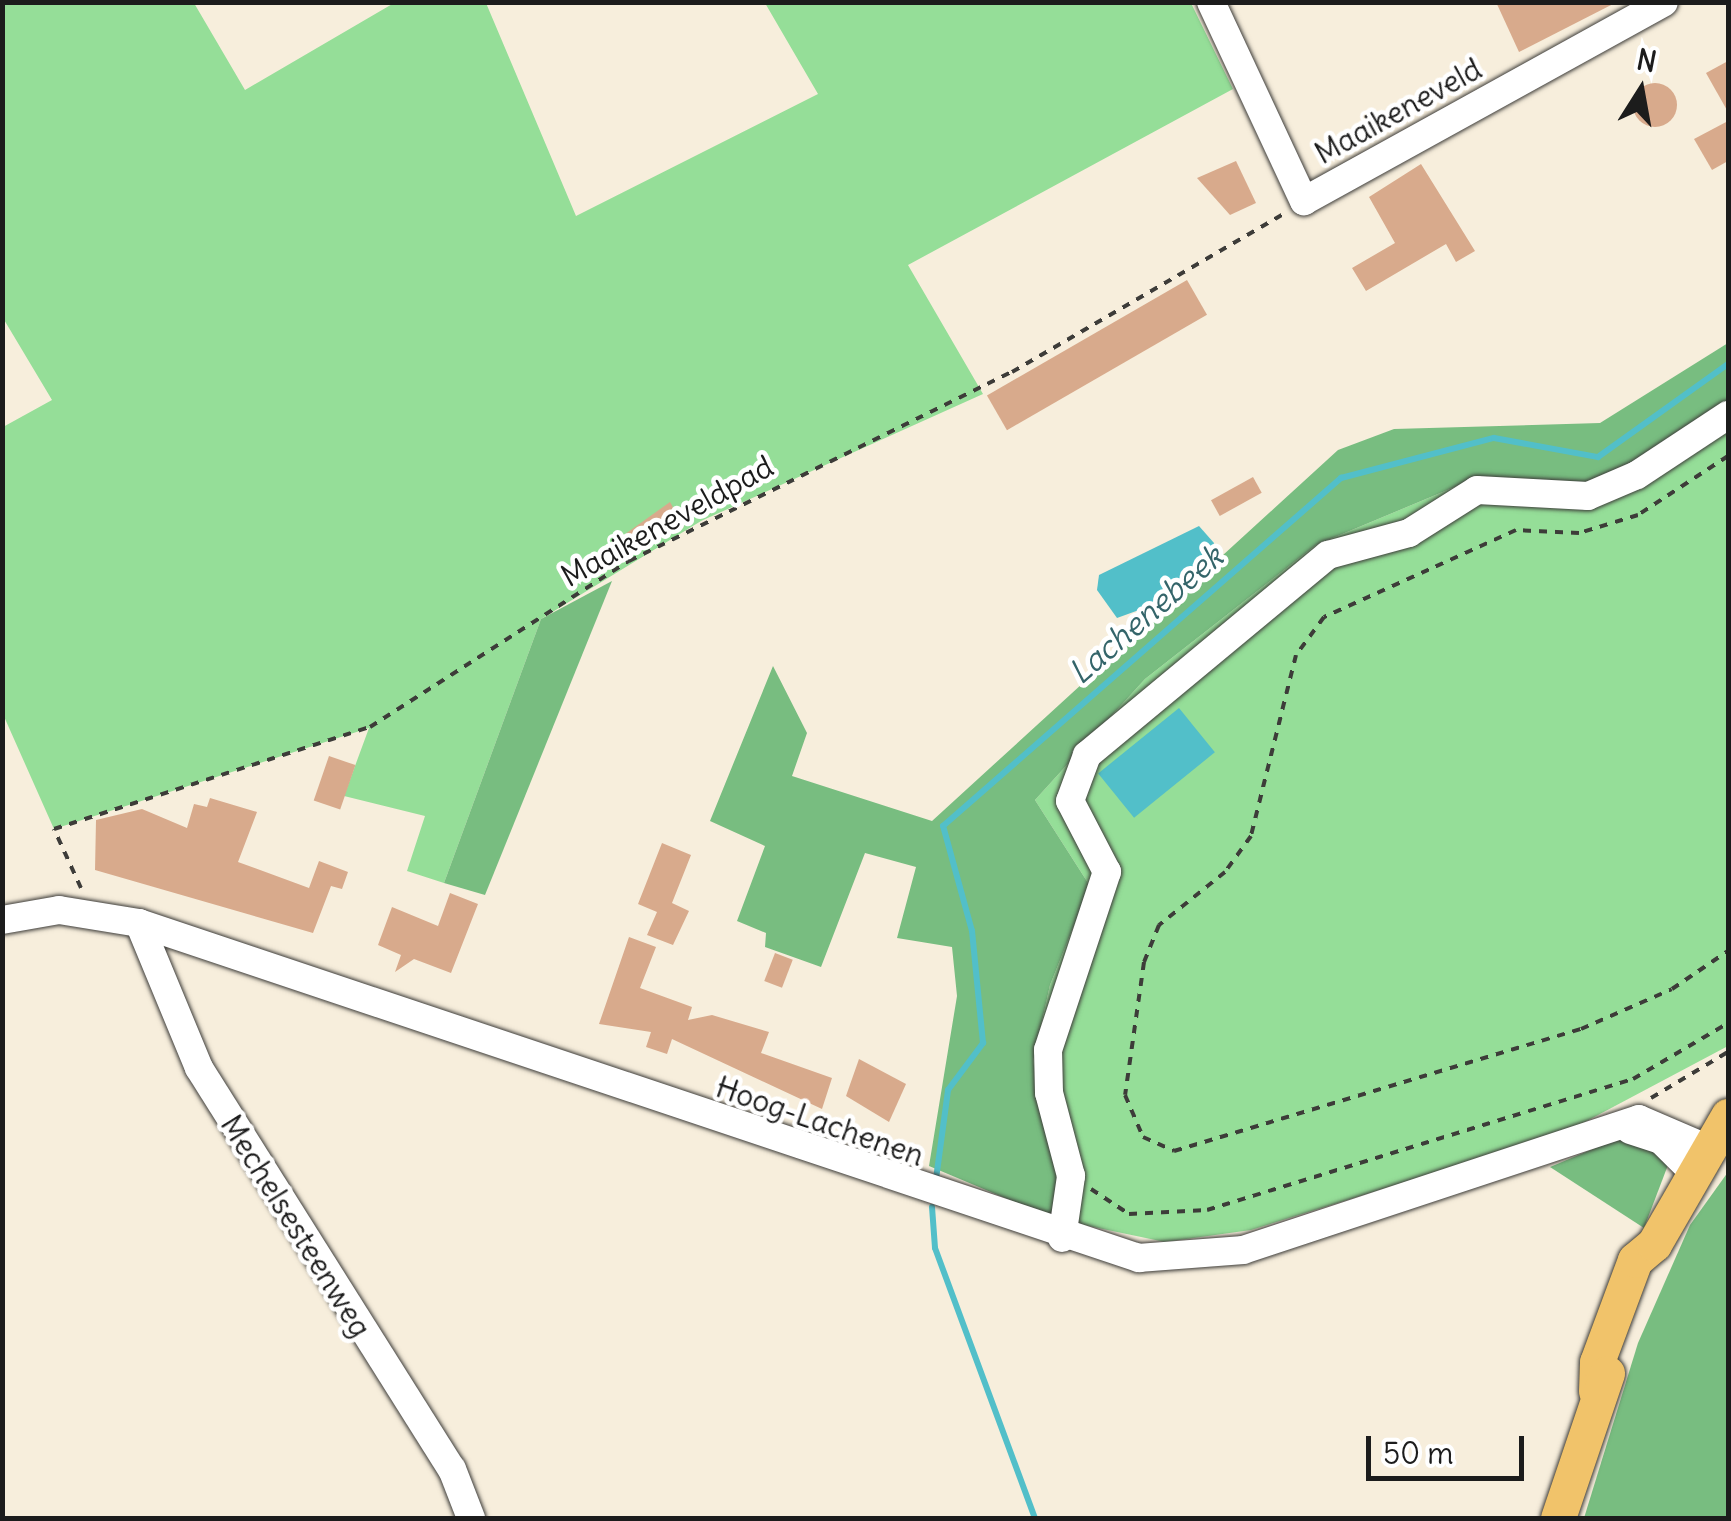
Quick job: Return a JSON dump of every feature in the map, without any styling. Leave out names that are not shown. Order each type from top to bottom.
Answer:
[{"type":"main road","points":[[1558,1518],[1596,1390],[1654,1266],[1654,1244],[1712,1157],[1728,1116]]},
{"type":"street","name":"Maaikeneveld","points":[[1211,2],[1304,202],[1664,2]]},
{"type":"street","points":[[1062,1238],[1071,1176],[1048,1050],[1107,872],[1070,802],[1087,754],[1328,555],[1409,534],[1477,490],[1588,496],[1637,476],[1728,415]]},
{"type":"street","name":"Hoog-Lachenen","points":[[2,920],[59,910],[139,924],[1062,1238],[1140,1258],[1243,1250],[1655,1118],[1712,1157]]},
{"type":"street","name":"Mechelsesteenweg","points":[[139,924],[199,1068],[452,1469],[471,1518]]},
{"type":"path","name":"Maaikeneveldpad","points":[[88,903],[54,829],[310,754],[370,727],[629,561],[1012,372],[1304,202]]},
{"type":"path","points":[[1728,456],[1638,515],[1579,533],[1516,530],[1324,617],[1296,655],[1251,836],[1225,872],[1159,926],[1144,962],[1126,1095],[1142,1136],[1174,1151],[1582,1029],[1672,989],[1728,951]]},
{"type":"path","points":[[1071,1176],[1130,1214],[1207,1210],[1634,1079],[1728,1024]]},
{"type":"path","points":[[1640,1102],[1728,1052]]},
{"type":"green space","points":[[3,3],[194,3],[245,90],[394,3],[486,3],[576,216],[818,94],[765,3],[1191,3],[1233,89],[908,265],[983,394],[701,521],[541,619],[444,883],[407,871],[425,816],[344,796],[369,728],[54,829],[2,712],[3,427],[52,400],[3,318]]},
{"type":"green space","points":[[1728,343],[1728,411],[1582,492],[1481,476],[1316,545],[1145,679],[1035,800],[1090,886],[1050,985],[1033,1062],[1059,1164],[1055,1219],[929,1166],[957,996],[952,947],[897,938],[916,867],[865,853],[821,967],[765,947],[766,933],[737,921],[765,846],[710,821],[773,666],[807,733],[792,776],[932,821],[1338,450],[1394,429],[1600,423]]},
{"type":"green space","points":[[1728,411],[1728,1046],[1566,1132],[1251,1230],[1165,1242],[1055,1219],[1033,1062],[1050,985],[1090,886],[1035,800],[1145,679],[1316,545],[1481,476],[1582,492]]},
{"type":"green space","points":[[612,581],[485,895],[444,883],[541,619]]},
{"type":"green space","points":[[1624,1136],[1641,1137],[1668,1165],[1644,1228],[1550,1167]]},
{"type":"green space","points":[[1728,1172],[1728,1518],[1584,1518],[1638,1343],[1690,1225]]},
{"type":"water","points":[[1199,526],[1214,543],[1209,556],[1150,606],[1117,618],[1097,590],[1099,575]]},
{"type":"water","points":[[1179,708],[1215,752],[1134,818],[1098,773]]},
{"type":"building","points":[[1496,2],[1617,2],[1519,52]]},
{"type":"building","points":[[1728,61],[1728,112],[1706,73]]},
{"type":"building","points":[[1655,83],[1671,89],[1677,105],[1671,121],[1655,127],[1639,121],[1633,105],[1639,89]]},
{"type":"building","points":[[1728,121],[1728,161],[1712,170],[1694,139]]},
{"type":"building","points":[[1236,161],[1256,203],[1230,215],[1197,178]]},
{"type":"building","points":[[1421,164],[1475,251],[1456,262],[1446,244],[1366,291],[1352,268],[1395,243],[1369,197]]},
{"type":"building","points":[[1187,280],[1207,315],[1007,430],[987,396]]},
{"type":"building","points":[[1253,477],[1262,493],[1220,516],[1211,500]]},
{"type":"building","points":[[670,502],[684,527],[628,553],[621,537]]},
{"type":"building","points":[[329,756],[355,765],[340,810],[314,800]]},
{"type":"building","points":[[210,798],[257,812],[238,862],[309,888],[319,861],[348,872],[342,889],[331,886],[313,933],[95,870],[96,820],[142,809],[187,828],[194,804],[207,807]]},
{"type":"building","points":[[662,843],[691,855],[672,903],[689,911],[673,945],[647,935],[657,912],[638,904]]},
{"type":"building","points":[[450,893],[478,904],[451,973],[414,959],[395,972],[401,955],[378,945],[392,907],[438,926]]},
{"type":"building","points":[[629,937],[656,947],[640,988],[692,1007],[688,1020],[712,1015],[769,1032],[761,1053],[832,1078],[822,1109],[672,1039],[667,1054],[646,1047],[651,1032],[599,1024]]},
{"type":"building","points":[[775,953],[793,960],[782,988],[764,981]]},
{"type":"building","points":[[859,1059],[906,1084],[889,1122],[846,1096]]},
{"type":"waterway","name":"Lachenebeek","points":[[936,1179],[948,1090],[983,1043],[972,931],[943,826],[1341,478],[1494,438],[1598,457],[1728,364]]},
{"type":"waterway","name":"Lachenebeek","points":[[932,1207],[935,1248],[1035,1518]]}]
